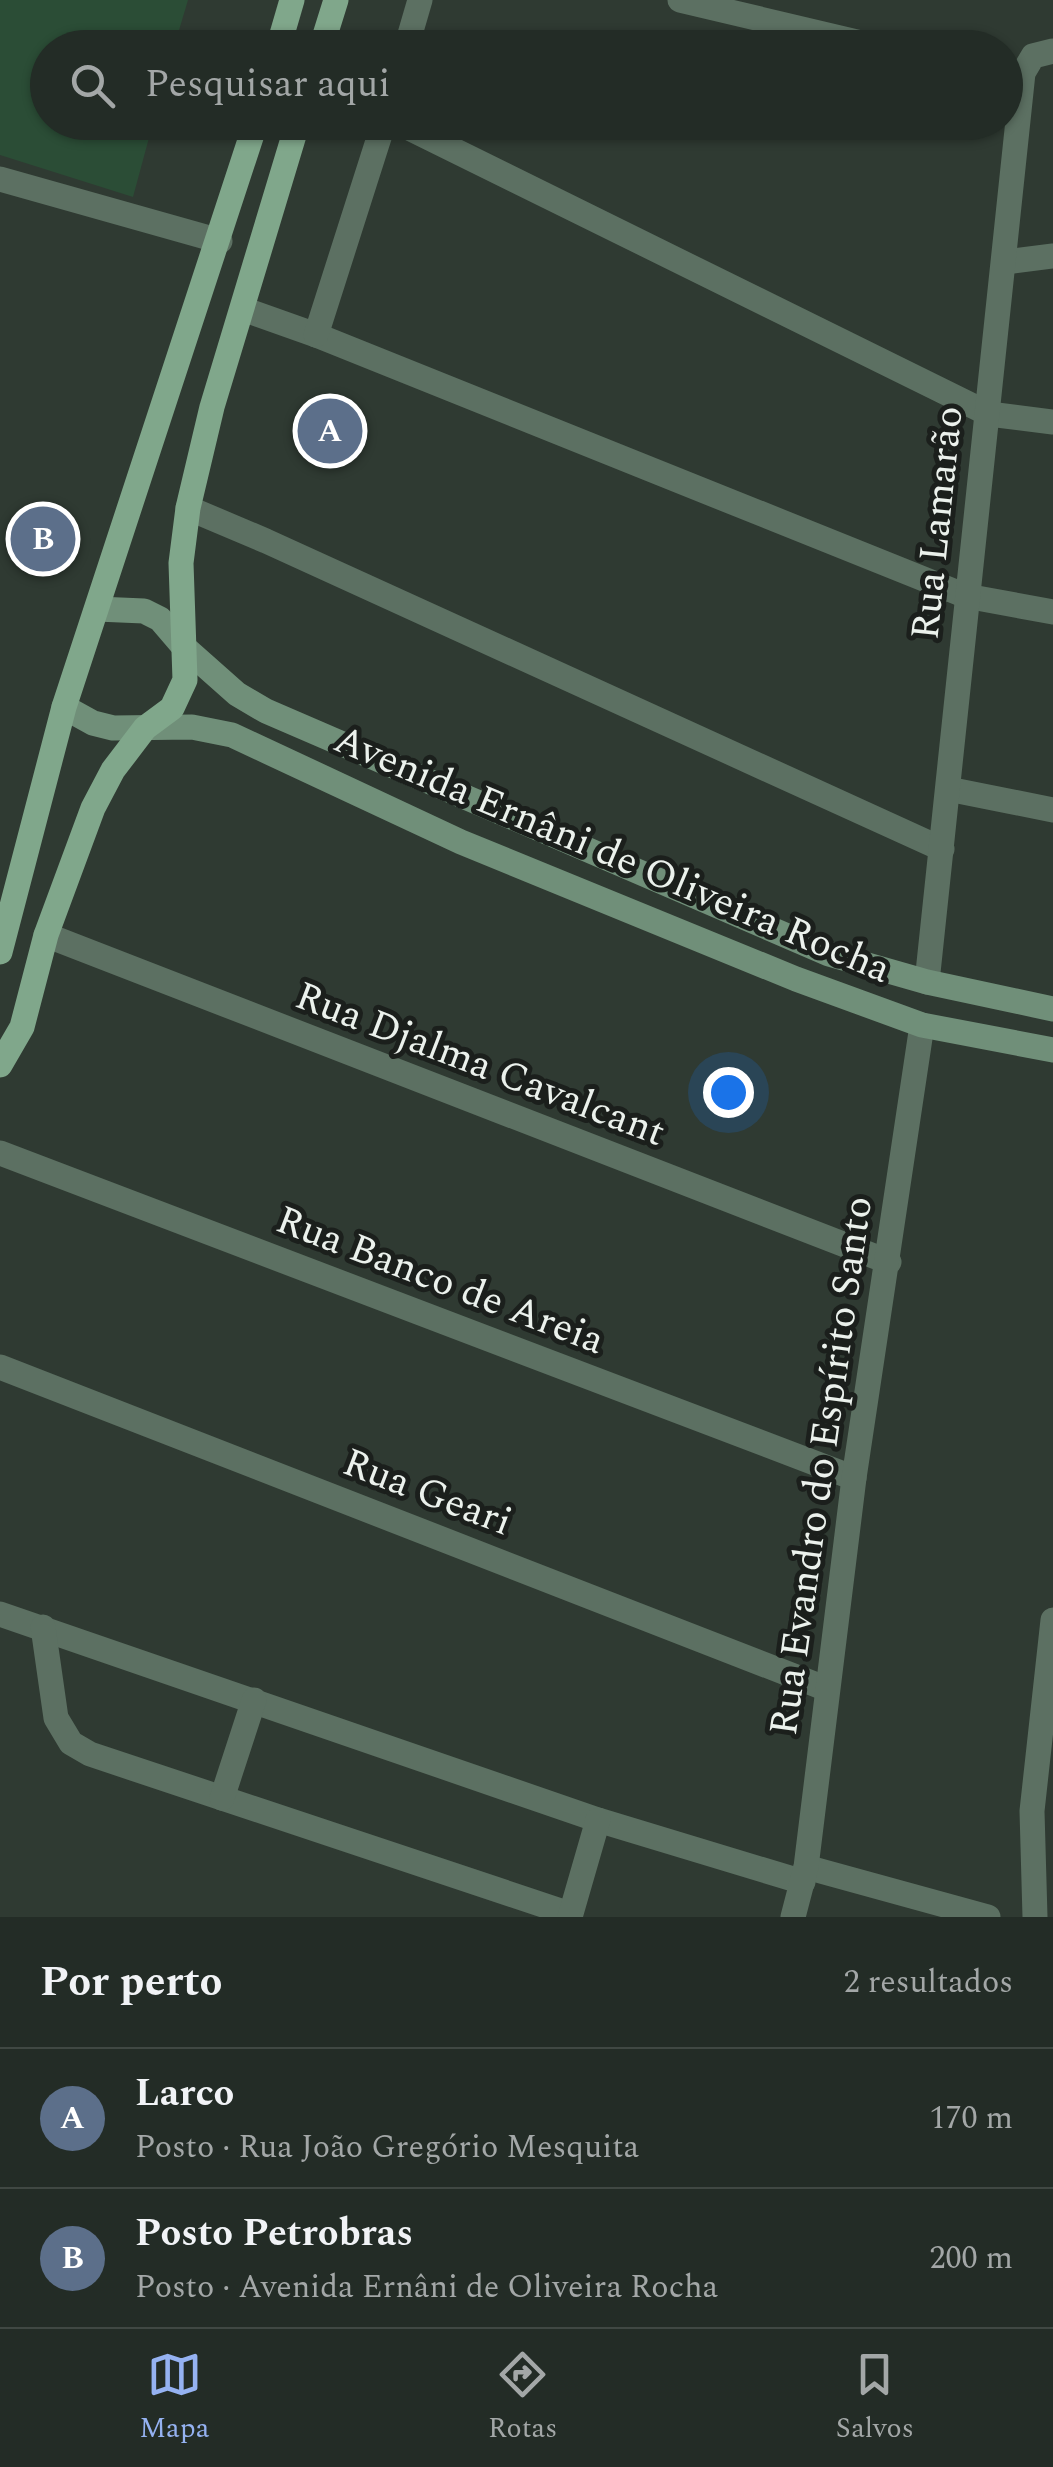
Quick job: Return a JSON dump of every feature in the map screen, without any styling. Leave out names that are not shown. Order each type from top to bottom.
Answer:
[{"type":"main road","points":[[283,30],[292,0]]},
{"type":"main road","points":[[327,30],[336,0]]},
{"type":"main road","points":[[0,952],[64,707],[251,140]]},
{"type":"main road","points":[[0,1064],[22,1027],[46,935],[92,808],[113,770],[146,728],[172,708],[185,680],[181,563],[188,508],[212,407],[292,140]]},
{"type":"main road","points":[[238,184],[274,199]]},
{"type":"street","points":[[411,30],[420,0]]},
{"type":"street","points":[[680,0],[806,30]]},
{"type":"street","name":"Rua Lamarão","points":[[1023,73],[1033,56],[1053,51]]},
{"type":"street","points":[[316,335],[378,140]]},
{"type":"street","points":[[433,140],[988,414],[1053,422]]},
{"type":"street","name":"Rua Lamarão","points":[[928,982],[1016,140]]},
{"type":"street","points":[[0,179],[220,241]]},
{"type":"street","points":[[1004,262],[1053,256]]},
{"type":"street","points":[[244,309],[966,596],[1053,612]]},
{"type":"street","points":[[188,508],[942,849]]},
{"type":"street","name":"Avenida Ernâni de Oliveira Rocha","points":[[97,609],[144,611],[160,619],[184,647],[236,694],[266,710],[829,954],[928,982],[1044,1008]]},
{"type":"street","name":"Avenida Ernâni de Oliveira Rocha","points":[[64,707],[93,724],[113,728],[192,727],[232,735],[461,842],[796,979],[922,1025],[1053,1050]]},
{"type":"street","points":[[948,789],[1053,810]]},
{"type":"street","name":"Rua Djalma Cavalcant","points":[[46,935],[889,1262]]},
{"type":"street","points":[[1024,1044],[1044,1008]]},
{"type":"street","name":"Rua Evandro do Espírito Santo","points":[[793,1917],[805,1874],[854,1478],[922,1025]]},
{"type":"street","name":"Rua Banco de Areia","points":[[0,1153],[854,1478]]},
{"type":"street","name":"Rua Geari","points":[[0,1367],[827,1689]]},
{"type":"street","points":[[0,1614],[598,1820],[988,1917]]},
{"type":"street","points":[[1035,1917],[1032,1811],[1048,1709],[1053,1620]]},
{"type":"street","points":[[42,1626],[56,1718],[71,1743],[90,1754],[570,1916],[598,1820]]},
{"type":"street","points":[[222,1798],[254,1700]]},
{"type":"green space","points":[[0,0],[188,0],[179,30],[30,30],[30,140],[148,140],[133,197],[0,155]]},
{"type":"place","name":"Larco","points":[[330,431]]},
{"type":"place","name":"Posto Petrobras","points":[[43,539]]}]
